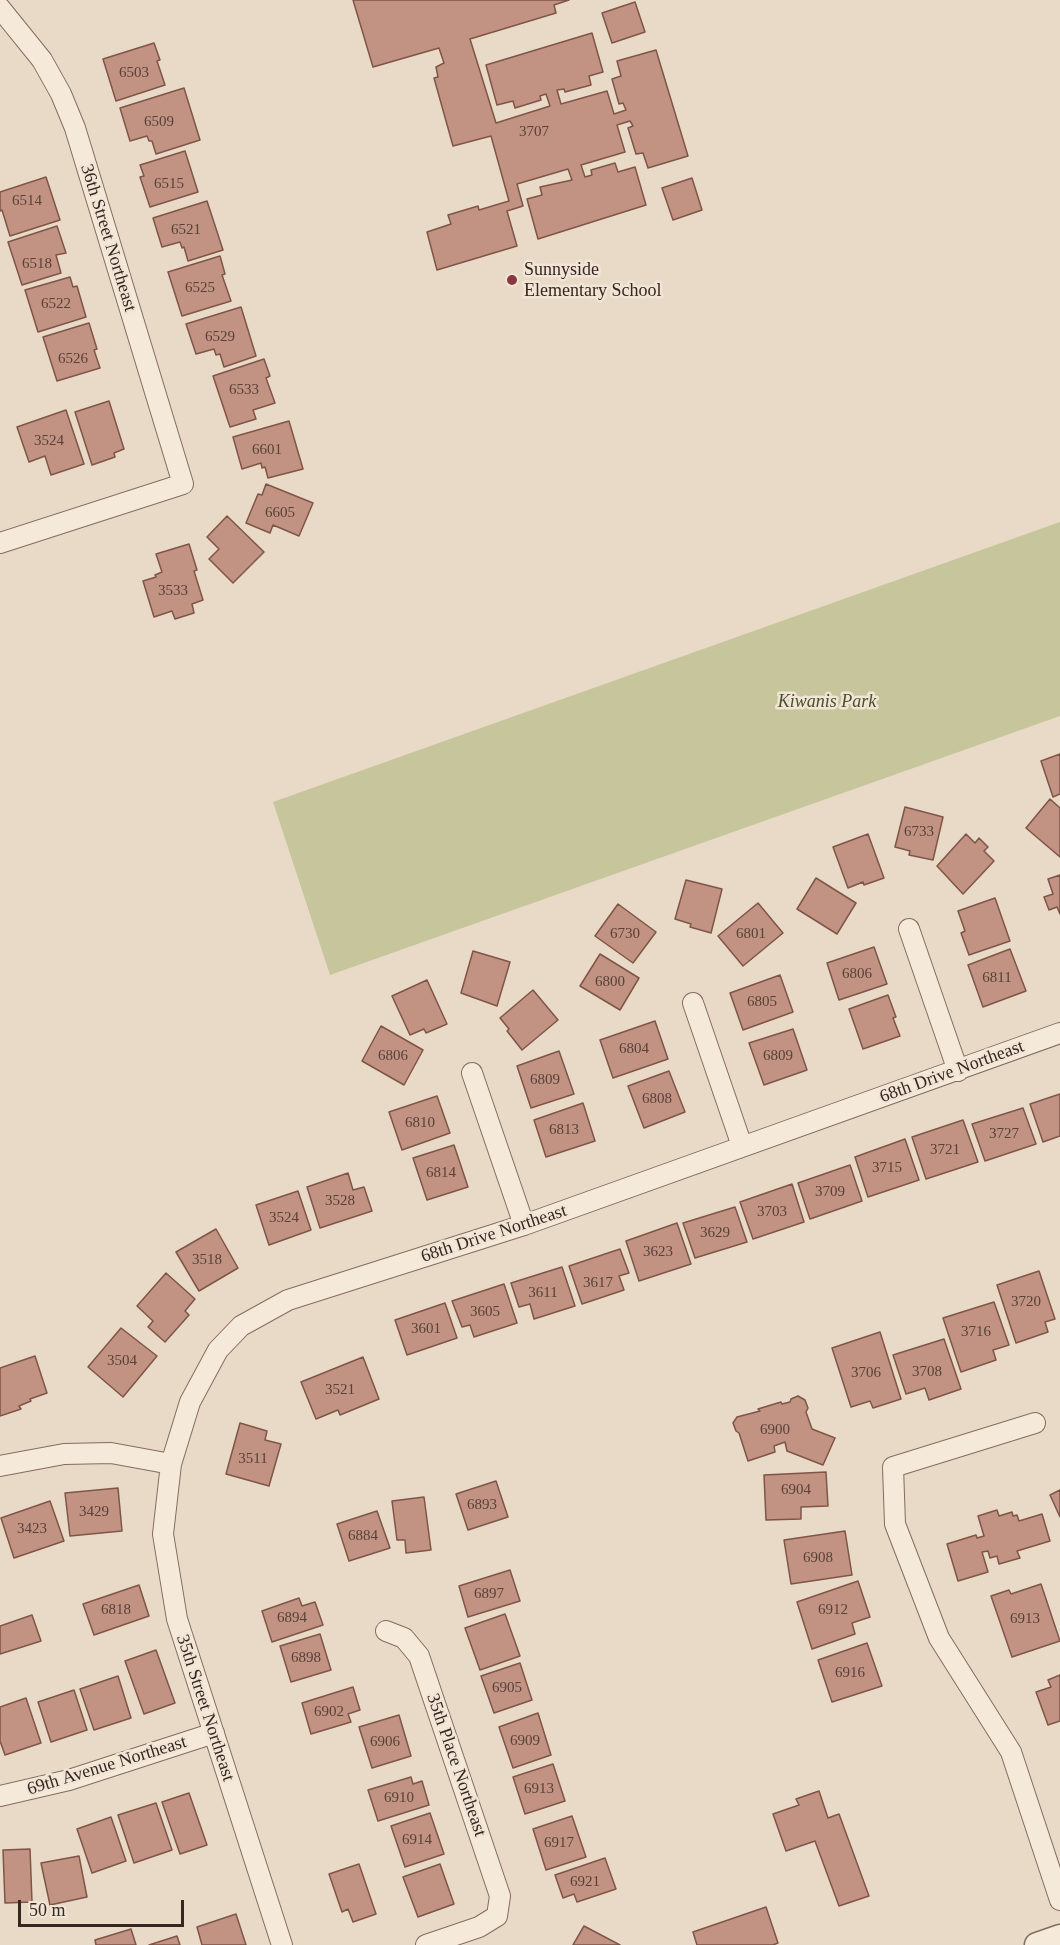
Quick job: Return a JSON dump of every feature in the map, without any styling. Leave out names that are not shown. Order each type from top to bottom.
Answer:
[{"type":"street","name":"36th Street Northeast","points":[[0,8],[42,60],[62,94],[75,128],[183,484],[0,543]]},
{"type":"street","points":[[909,929],[958,1071]]},
{"type":"street","points":[[693,1003],[742,1146]]},
{"type":"street","name":"68th Drive Northeast","points":[[171,1464],[190,1402],[218,1350],[241,1326],[288,1300],[524,1226],[1060,1033]]},
{"type":"street","points":[[472,1073],[524,1226]]},
{"type":"street","points":[[1035,1423],[893,1467],[895,1524],[939,1638],[1011,1752],[1060,1900]]},
{"type":"street","points":[[0,1466],[64,1454],[111,1453],[171,1464]]},
{"type":"street","name":"35th Street Northeast","points":[[171,1464],[163,1534],[177,1619],[282,1945]]},
{"type":"street","name":"35th Place Northeast","points":[[386,1631],[404,1638],[419,1656],[500,1896],[497,1916],[478,1927],[426,1945]]},
{"type":"street","name":"69th Avenue Northeast","points":[[0,1796],[69,1780],[214,1733]]},
{"type":"street","points":[[1037,1945],[1060,1937]]},
{"type":"green space","name":"Kiwanis Park","points":[[1060,522],[1060,716],[330,975],[273,802]]},
{"type":"building","points":[[353,0],[569,0],[554,5],[556,13],[470,39],[496,123],[550,106],[546,94],[540,96],[541,100],[515,108],[513,101],[497,105],[486,65],[592,33],[603,72],[589,76],[591,85],[565,92],[564,89],[557,90],[561,104],[607,91],[614,114],[626,110],[623,103],[619,104],[612,79],[621,76],[617,61],[656,50],[688,156],[648,168],[643,153],[636,154],[628,128],[633,126],[630,121],[617,125],[625,152],[581,165],[585,177],[592,175],[591,170],[615,163],[618,172],[635,167],[646,205],[538,239],[527,199],[542,195],[540,187],[572,180],[568,169],[517,184],[523,206],[507,211],[517,246],[437,270],[427,232],[451,224],[448,215],[478,206],[479,210],[509,201],[491,136],[453,146],[434,78],[438,77],[436,67],[444,63],[439,48],[373,67]]},
{"type":"building","points":[[635,2],[645,32],[612,43],[602,13]]},
{"type":"building","points":[[154,43],[165,85],[116,101],[103,59]]},
{"type":"building","points":[[184,88],[200,140],[156,154],[152,141],[149,141],[147,136],[130,141],[120,108]]},
{"type":"building","points":[[185,151],[198,192],[150,207],[140,177],[144,176],[140,165]]},
{"type":"building","points":[[46,177],[60,220],[10,236],[2,210],[0,211],[0,192]]},
{"type":"building","points":[[692,178],[702,210],[673,220],[662,188]]},
{"type":"building","points":[[207,201],[223,250],[188,261],[180,242],[162,247],[153,218]]},
{"type":"building","points":[[57,226],[66,253],[56,255],[61,273],[22,285],[8,242]]},
{"type":"building","points":[[220,256],[225,274],[222,275],[231,301],[182,316],[168,272]]},
{"type":"building","points":[[70,277],[73,287],[77,286],[86,317],[38,332],[25,290]]},
{"type":"building","points":[[241,307],[256,356],[224,367],[220,354],[216,355],[214,349],[196,354],[186,324]]},
{"type":"building","points":[[89,323],[100,368],[57,381],[43,337]]},
{"type":"building","points":[[264,359],[270,376],[266,378],[275,403],[253,410],[256,419],[230,427],[213,376]]},
{"type":"building","points":[[109,401],[124,449],[114,453],[115,457],[92,465],[75,412]]},
{"type":"building","points":[[66,410],[84,464],[51,475],[45,456],[29,462],[17,427]]},
{"type":"building","points":[[289,421],[303,469],[268,478],[265,467],[262,468],[261,463],[242,469],[233,437]]},
{"type":"building","points":[[266,484],[313,503],[299,536],[273,525],[270,533],[246,523],[258,494],[262,495]]},
{"type":"building","points":[[227,516],[264,552],[233,583],[209,559],[219,549],[207,537]]},
{"type":"building","points":[[189,544],[203,600],[192,604],[194,613],[175,619],[172,611],[154,617],[143,581],[156,577],[155,575],[162,572],[156,554]]},
{"type":"building","points":[[1060,754],[1060,794],[1053,797],[1041,761]]},
{"type":"building","points":[[1050,799],[1060,808],[1060,857],[1026,828]]},
{"type":"building","points":[[905,807],[943,817],[933,860],[909,855],[910,851],[895,847]]},
{"type":"building","points":[[868,834],[884,878],[848,888],[833,847]]},
{"type":"building","points":[[966,834],[975,843],[979,838],[988,847],[984,851],[994,861],[963,894],[937,866]]},
{"type":"building","points":[[1060,875],[1060,914],[1057,907],[1049,910],[1044,897],[1053,894],[1048,879]]},
{"type":"building","points":[[816,878],[856,903],[837,934],[797,909]]},
{"type":"building","points":[[686,880],[722,889],[711,933],[690,927],[691,924],[675,919]]},
{"type":"building","points":[[995,898],[1010,941],[969,955],[961,933],[965,931],[958,911]]},
{"type":"building","points":[[758,903],[783,933],[743,966],[718,936]]},
{"type":"building","points":[[618,904],[656,932],[633,963],[595,936]]},
{"type":"building","points":[[874,947],[887,984],[839,1000],[827,963]]},
{"type":"building","points":[[1010,949],[1026,991],[983,1007],[968,965]]},
{"type":"building","points":[[473,951],[510,962],[497,1006],[461,993]]},
{"type":"building","points":[[600,954],[639,978],[620,1010],[580,986]]},
{"type":"building","points":[[780,975],[793,1012],[743,1030],[730,993]]},
{"type":"building","points":[[427,980],[447,1024],[426,1033],[424,1029],[410,1035],[392,996]]},
{"type":"building","points":[[533,990],[558,1020],[522,1050],[500,1018]]},
{"type":"building","points":[[888,995],[900,1036],[863,1049],[849,1009]]},
{"type":"building","points":[[655,1021],[668,1059],[613,1078],[600,1040]]},
{"type":"building","points":[[381,1026],[423,1050],[404,1085],[362,1061]]},
{"type":"building","points":[[793,1029],[807,1070],[764,1085],[749,1043]]},
{"type":"building","points":[[559,1051],[574,1094],[531,1108],[517,1066]]},
{"type":"building","points":[[669,1071],[685,1112],[644,1128],[628,1086]]},
{"type":"building","points":[[1060,1094],[1060,1136],[1043,1142],[1030,1104]]},
{"type":"building","points":[[437,1096],[450,1133],[402,1150],[389,1112]]},
{"type":"building","points":[[583,1103],[595,1141],[546,1157],[534,1120]]},
{"type":"building","points":[[1023,1108],[1036,1144],[985,1161],[972,1124]]},
{"type":"building","points":[[963,1120],[978,1162],[926,1179],[912,1137]]},
{"type":"building","points":[[905,1139],[919,1180],[868,1197],[855,1157]]},
{"type":"building","points":[[454,1145],[468,1187],[427,1200],[413,1158]]},
{"type":"building","points":[[850,1165],[862,1201],[810,1219],[798,1183]]},
{"type":"building","points":[[348,1173],[353,1190],[364,1187],[372,1211],[320,1228],[307,1187]]},
{"type":"building","points":[[792,1184],[804,1222],[753,1239],[740,1202]]},
{"type":"building","points":[[298,1191],[311,1230],[269,1245],[256,1205]]},
{"type":"building","points":[[735,1207],[747,1242],[695,1258],[683,1223]]},
{"type":"building","points":[[677,1223],[691,1264],[639,1281],[626,1241]]},
{"type":"building","points":[[216,1229],[238,1268],[199,1291],[176,1252]]},
{"type":"building","points":[[620,1249],[629,1273],[619,1276],[624,1290],[582,1304],[569,1266]]},
{"type":"building","points":[[562,1267],[575,1306],[534,1319],[530,1304],[519,1307],[511,1283]]},
{"type":"building","points":[[1039,1271],[1055,1319],[1045,1322],[1048,1332],[1016,1343],[997,1285]]},
{"type":"building","points":[[166,1273],[195,1299],[185,1311],[189,1315],[165,1342],[148,1327],[153,1321],[137,1306]]},
{"type":"building","points":[[504,1284],[517,1323],[474,1337],[470,1325],[462,1327],[452,1301]]},
{"type":"building","points":[[994,1302],[1009,1345],[993,1350],[996,1360],[961,1372],[943,1318]]},
{"type":"building","points":[[445,1303],[457,1338],[407,1355],[395,1320]]},
{"type":"building","points":[[121,1328],[157,1356],[123,1397],[88,1367]]},
{"type":"building","points":[[880,1332],[901,1399],[873,1408],[870,1401],[851,1407],[832,1348]]},
{"type":"building","points":[[944,1339],[961,1389],[929,1400],[925,1388],[906,1394],[893,1355]]},
{"type":"building","points":[[35,1356],[47,1393],[30,1399],[31,1401],[19,1406],[21,1409],[0,1416],[0,1368]]},
{"type":"building","points":[[363,1357],[379,1399],[340,1415],[338,1410],[316,1419],[301,1382]]},
{"type":"building","points":[[798,1396],[805,1400],[808,1408],[806,1412],[812,1429],[835,1438],[823,1465],[787,1451],[785,1442],[774,1446],[775,1452],[748,1461],[739,1433],[733,1423],[737,1417],[781,1402],[782,1404],[790,1402]]},
{"type":"building","points":[[240,1423],[267,1431],[265,1440],[281,1444],[269,1486],[226,1474]]},
{"type":"building","points":[[826,1472],[828,1506],[801,1507],[801,1519],[766,1520],[764,1475]]},
{"type":"building","points":[[496,1481],[508,1517],[468,1530],[456,1494]]},
{"type":"building","points":[[118,1488],[122,1531],[70,1536],[65,1493]]},
{"type":"building","points":[[1060,1490],[1060,1517],[1050,1495]]},
{"type":"building","points":[[424,1497],[431,1550],[406,1553],[405,1540],[397,1540],[392,1501]]},
{"type":"building","points":[[50,1501],[64,1541],[14,1558],[1,1518]]},
{"type":"building","points":[[997,1510],[999,1516],[1012,1512],[1013,1516],[1017,1515],[1019,1521],[1042,1514],[1050,1541],[1017,1551],[1020,1558],[999,1564],[997,1556],[990,1558],[988,1551],[982,1552],[988,1572],[958,1581],[947,1544],[976,1535],[977,1538],[984,1536],[978,1516]]},
{"type":"building","points":[[377,1511],[390,1548],[349,1561],[337,1524]]},
{"type":"building","points":[[845,1531],[852,1575],[791,1584],[784,1540]]},
{"type":"building","points":[[510,1570],[520,1601],[468,1617],[459,1586]]},
{"type":"building","points":[[858,1581],[870,1617],[852,1623],[855,1634],[812,1649],[797,1602]]},
{"type":"building","points":[[1041,1584],[1060,1641],[1012,1657],[991,1596],[1009,1590],[1011,1594]]},
{"type":"building","points":[[139,1585],[149,1616],[94,1635],[83,1604]]},
{"type":"building","points":[[299,1598],[302,1606],[315,1602],[323,1625],[272,1642],[262,1611]]},
{"type":"building","points":[[505,1614],[520,1656],[480,1670],[465,1628]]},
{"type":"building","points":[[32,1615],[41,1641],[0,1654],[0,1626]]},
{"type":"building","points":[[320,1634],[331,1670],[291,1682],[280,1646]]},
{"type":"building","points":[[867,1643],[882,1686],[832,1702],[818,1660]]},
{"type":"building","points":[[156,1650],[175,1703],[144,1714],[125,1661]]},
{"type":"building","points":[[520,1663],[532,1700],[494,1713],[481,1676]]},
{"type":"building","points":[[1060,1675],[1060,1721],[1048,1725],[1036,1692],[1051,1687],[1048,1680]]},
{"type":"building","points":[[118,1676],[131,1718],[94,1730],[80,1689]]},
{"type":"building","points":[[353,1687],[360,1710],[348,1714],[351,1722],[311,1734],[302,1703]]},
{"type":"building","points":[[74,1690],[87,1730],[51,1742],[38,1702]]},
{"type":"building","points":[[26,1698],[41,1743],[5,1755],[0,1741],[0,1707]]},
{"type":"building","points":[[538,1713],[551,1755],[513,1768],[499,1727]]},
{"type":"building","points":[[399,1715],[411,1756],[372,1768],[359,1727]]},
{"type":"building","points":[[553,1764],[565,1801],[525,1814],[513,1777]]},
{"type":"building","points":[[411,1777],[413,1784],[422,1781],[429,1805],[378,1821],[368,1790]]},
{"type":"building","points":[[819,1791],[828,1818],[839,1814],[869,1896],[839,1906],[815,1841],[786,1851],[773,1814],[799,1805],[796,1799]]},
{"type":"building","points":[[189,1793],[207,1845],[180,1854],[162,1802]]},
{"type":"building","points":[[156,1803],[172,1850],[134,1863],[118,1815]]},
{"type":"building","points":[[430,1813],[444,1854],[405,1867],[391,1826]]},
{"type":"building","points":[[572,1816],[586,1857],[546,1870],[533,1829]]},
{"type":"building","points":[[111,1817],[126,1861],[92,1873],[77,1829]]},
{"type":"building","points":[[30,1849],[32,1902],[5,1903],[3,1850]]},
{"type":"building","points":[[79,1856],[87,1897],[50,1905],[41,1863]]},
{"type":"building","points":[[605,1858],[616,1889],[577,1902],[574,1894],[563,1898],[555,1875]]},
{"type":"building","points":[[359,1864],[376,1914],[353,1922],[348,1909],[342,1912],[329,1874]]},
{"type":"building","points":[[440,1864],[454,1904],[418,1917],[403,1877]]},
{"type":"building","points":[[766,1907],[778,1943],[773,1945],[697,1945],[693,1932]]},
{"type":"building","points":[[236,1914],[246,1945],[202,1945],[197,1927]]},
{"type":"building","points":[[584,1926],[620,1945],[573,1945]]},
{"type":"building","points":[[131,1929],[136,1945],[96,1945],[95,1940]]},
{"type":"building","points":[[177,1936],[180,1945],[149,1945]]},
{"type":"place","name":"Sunnyside Elementary School","points":[[512,280]]}]
